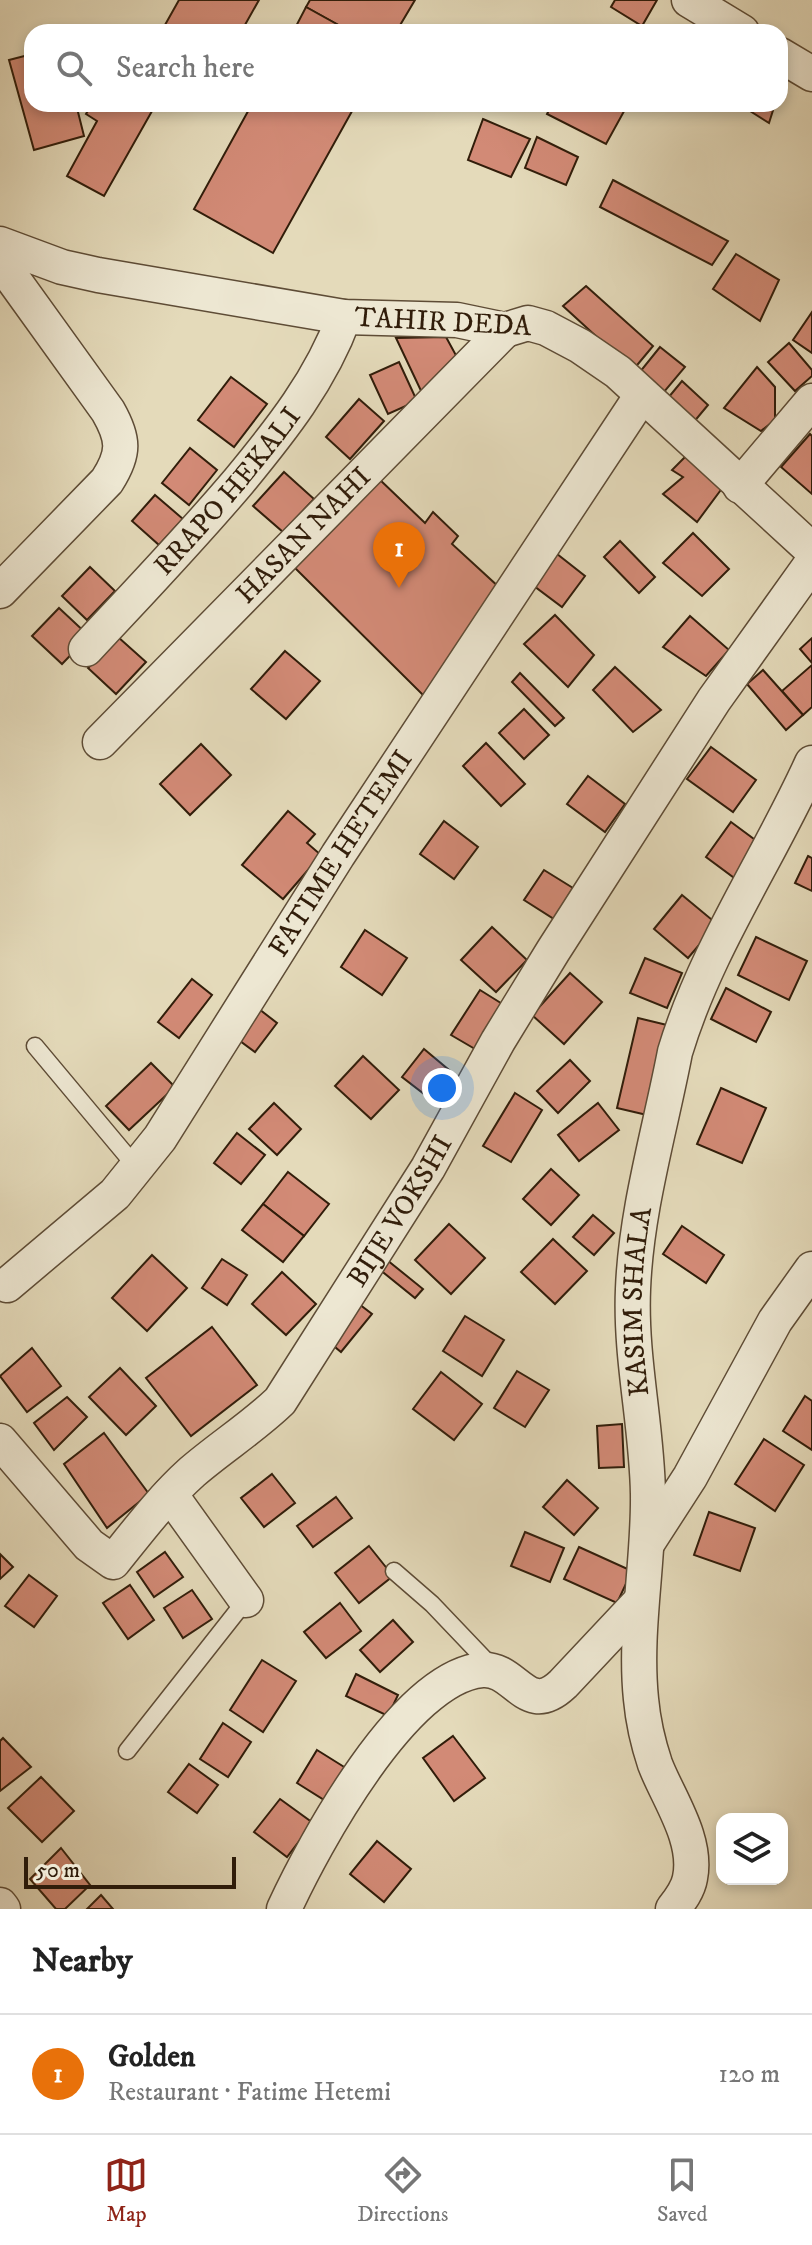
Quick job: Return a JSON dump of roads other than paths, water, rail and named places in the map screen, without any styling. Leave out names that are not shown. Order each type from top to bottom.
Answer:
[{"type":"street","points":[[689,0],[729,24]]},
{"type":"street","points":[[788,60],[812,74]]},
{"type":"street","name":"TAHIR DEDA","points":[[0,244],[62,267],[98,275],[344,317],[457,320],[505,330],[528,323],[546,328],[605,363],[812,550]]},
{"type":"street","points":[[0,261],[108,411],[118,428],[122,446],[117,465],[107,481],[0,591]]},
{"type":"street","name":"RRAPO HEKALI","points":[[86,649],[201,525],[257,458],[308,392],[323,367],[344,317]]},
{"type":"street","name":"HASAN NAHI","points":[[100,742],[505,330]]},
{"type":"street","name":"FATIME HETEMI","points":[[7,1285],[92,1215],[137,1168],[160,1138],[338,855],[642,395]]},
{"type":"street","points":[[740,486],[812,401]]},
{"type":"street","name":"BIJE VOKSHI","points":[[0,1441],[89,1545],[113,1562],[192,1472],[258,1422],[280,1401],[428,1168],[498,1041],[553,951],[714,700],[812,563]]},
{"type":"street","name":"KASIM SHALA","points":[[673,1909],[690,1878],[691,1857],[686,1835],[655,1762],[643,1719],[639,1678],[641,1601],[648,1543],[646,1460],[634,1338],[633,1292],[640,1229],[684,1021],[707,968],[812,763]]},
{"type":"street","points":[[648,1543],[690,1477],[775,1321],[812,1269]]},
{"type":"street","points":[[170,1494],[246,1600]]},
{"type":"street","points":[[284,1909],[328,1826],[367,1765],[416,1705],[469,1672],[489,1670],[533,1696],[548,1695],[563,1684],[641,1601]]},
{"type":"lane","points":[[35,1046],[137,1168]]},
{"type":"lane","points":[[394,1571],[432,1604],[498,1673]]},
{"type":"lane","points":[[127,1751],[246,1600]]},
{"type":"place","name":"Golden","points":[[399,588]]}]
